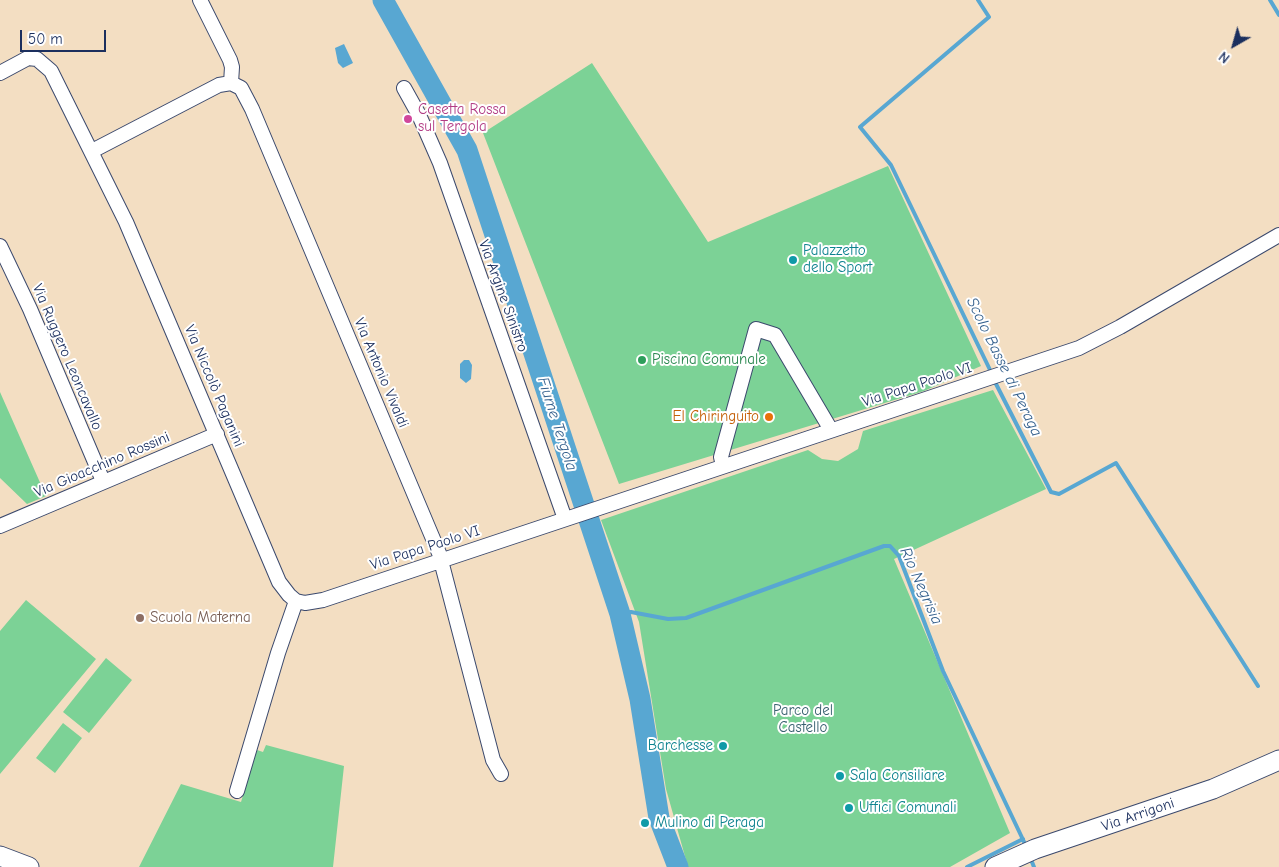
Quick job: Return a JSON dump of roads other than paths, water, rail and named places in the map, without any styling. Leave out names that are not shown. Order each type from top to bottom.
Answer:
[{"type":"main road","name":"Via Arrigoni","points":[[995,867],[1027,852],[1213,790],[1279,760]]},
{"type":"main road","points":[[4,861],[30,867]]},
{"type":"street","points":[[92,151],[219,85],[231,83],[232,67],[230,60],[200,0]]},
{"type":"street","name":"Via Niccolò Paganini","points":[[0,73],[28,58],[37,59],[51,71],[126,222],[279,582],[296,601]]},
{"type":"street","name":"Via Antonio Vivaldi","points":[[231,83],[241,88],[252,109],[441,560],[493,760],[501,774]]},
{"type":"street","name":"Via Argine Sinistro","points":[[404,88],[420,115],[440,164],[570,517]]},
{"type":"street","name":"Via Papa Paolo VI","points":[[296,601],[313,603],[1079,348],[1137,317],[1279,235]]},
{"type":"street","name":"Via Ruggero Leoncavallo","points":[[0,246],[30,309],[103,481]]},
{"type":"street","points":[[723,466],[721,457],[756,329],[775,335],[831,430]]},
{"type":"street","name":"Via Gioacchino Rossini","points":[[0,526],[216,434]]},
{"type":"street","points":[[237,791],[278,653],[296,601]]},
{"type":"water","points":[[344,44],[353,63],[343,68],[338,63],[335,48]]},
{"type":"water","points":[[464,360],[469,360],[472,365],[471,379],[466,383],[460,378],[460,364]]},
{"type":"waterway","name":"Fiume Tergola","points":[[383,0],[467,150],[620,614],[640,699],[659,818],[678,867]]},
{"type":"waterway","name":"Scolo Basse di Peraga","points":[[978,0],[989,17],[860,127],[891,165],[992,374]]},
{"type":"waterway","points":[[1270,0],[1279,15]]},
{"type":"waterway","name":"Scolo Basse di Peraga","points":[[994,380],[1051,492],[1059,494],[1116,463],[1258,686]]},
{"type":"waterway","name":"Rio Negrisia","points":[[620,614],[631,612],[668,619],[686,618],[884,546],[890,546],[899,556],[943,671],[1026,846]]},
{"type":"waterway","points":[[967,867],[1023,839]]},
{"type":"waterway","name":"Rio Negrisia","points":[[1030,857],[1034,867]]},
{"type":"place","name":"Casetta Rossa sul Tergola","points":[[408,119]]},
{"type":"place","name":"Palazzetto dello Sport","points":[[793,260]]},
{"type":"place","name":"Piscina Comunale","points":[[642,360]]},
{"type":"place","name":"El Chiringuito","points":[[769,417]]},
{"type":"place","name":"Scuola Materna","points":[[140,618]]},
{"type":"place","name":"Barchesse","points":[[723,746]]},
{"type":"place","name":"Sala Consiliare","points":[[840,776]]},
{"type":"place","name":"Uffici Comunali","points":[[849,808]]},
{"type":"place","name":"Mulino di Peraga","points":[[645,823]]},
{"type":"park label","name":"Parco del Castello","points":[[803,720]]}]
